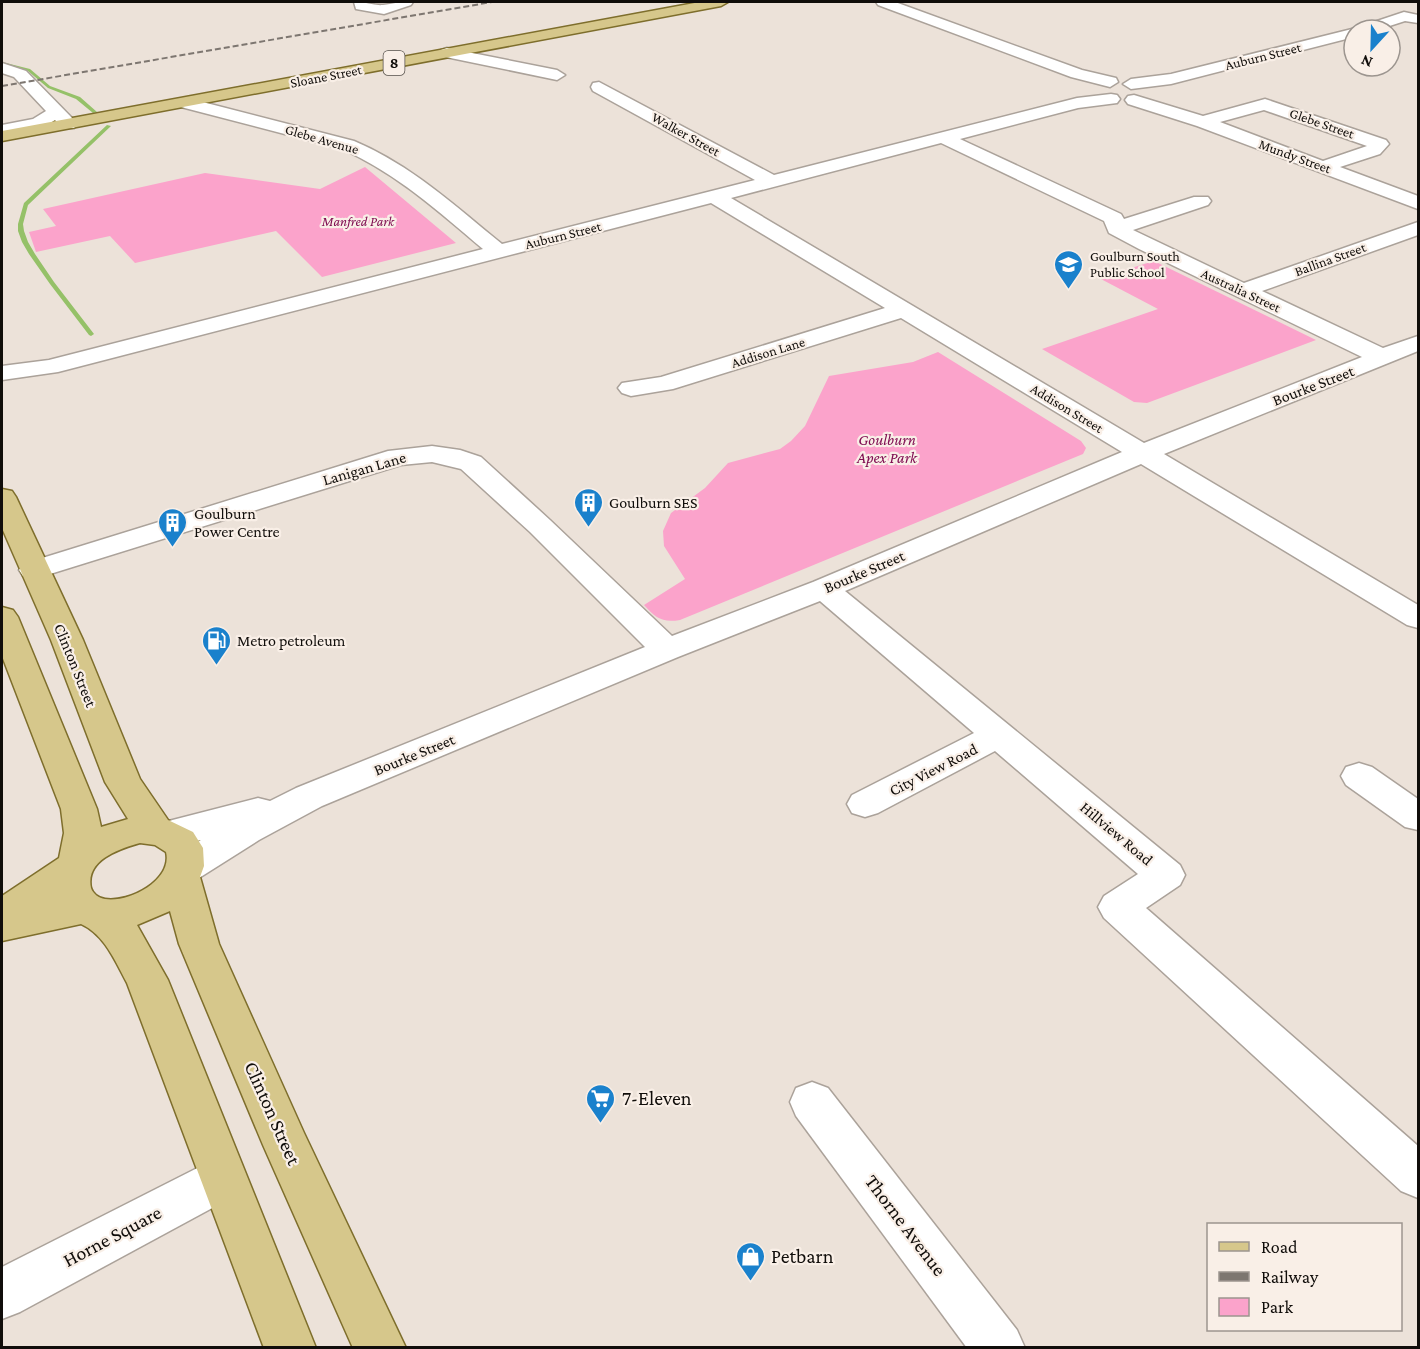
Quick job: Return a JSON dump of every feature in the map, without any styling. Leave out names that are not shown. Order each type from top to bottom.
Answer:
[{"type":"main road","name":"Sloane Street","points":[[2,136],[62,118],[187,103],[721,2]]},
{"type":"main road","name":"Clinton Street","points":[[2,497],[67,640],[123,782],[172,852],[199,944],[286,1145],[380,1346]]},
{"type":"main road","points":[[2,617],[79,809],[83,833],[69,883],[70,890],[77,903],[122,935],[147,980],[290,1347]]},
{"type":"main road","points":[[2,916],[76,864],[87,851],[112,836],[140,829],[172,852],[172,889],[146,906],[130,912],[91,911],[2,926]]},
{"type":"street","points":[[361,2],[362,6],[384,10],[406,2]]},
{"type":"street","points":[[883,2],[1077,74],[1103,90]]},
{"type":"street","points":[[1411,17],[1416,2]]},
{"type":"street","name":"Auburn Street","points":[[2,385],[49,367],[1077,103],[1103,90],[1140,93],[1171,79],[1342,35]]},
{"type":"street","points":[[447,53],[557,75]]},
{"type":"street","points":[[2,68],[20,75],[62,118]]},
{"type":"street","name":"Walker Street","points":[[599,87],[773,182]]},
{"type":"street","name":"Mundy Street","points":[[1140,93],[1171,110],[1419,203]]},
{"type":"street","name":"Glebe Avenue","points":[[187,103],[371,153],[405,176],[499,252]]},
{"type":"street","name":"Glebe Street","points":[[1203,122],[1265,104],[1380,144],[1373,150],[1322,167]]},
{"type":"street","points":[[2,130],[62,118]]},
{"type":"street","name":"Australia Street","points":[[944,138],[1114,218],[1116,229],[1384,358]]},
{"type":"street","name":"Addison Street","points":[[715,197],[1419,618]]},
{"type":"street","points":[[1116,229],[1201,201]]},
{"type":"street","name":"Ballina Street","points":[[1242,291],[1419,228]]},
{"type":"street","name":"Addison Lane","points":[[632,388],[664,384],[903,310]]},
{"type":"street","name":"Bourke Street","points":[[172,852],[246,830],[309,797],[667,650],[824,589],[1142,453],[1419,343]]},
{"type":"street","name":"Auburn Street","points":[[2,373],[49,367]]},
{"type":"street","name":"Lanigan Lane","points":[[34,570],[398,457],[416,454],[447,455],[471,463],[540,526],[667,650]]},
{"type":"street","name":"Hillview Road","points":[[824,589],[1166,875],[1118,907],[1190,974],[1419,1176]]},
{"type":"street","name":"City View Road","points":[[865,804],[1000,734]]},
{"type":"street","points":[[1359,776],[1419,817]]},
{"type":"street","name":"Thorne Avenue","points":[[812,1102],[999,1347]]},
{"type":"street","name":"Horne Square","points":[[2,1294],[223,1177]]},
{"type":"green space","name":"Manfred Park","points":[[365,167],[456,243],[322,277],[276,231],[135,263],[110,236],[36,252],[29,232],[56,226],[43,209],[205,173],[320,189]]},
{"type":"green space","points":[[1154,261],[1316,340],[1147,403],[1134,402],[1042,349],[1158,309],[1099,278]]},
{"type":"green space","name":"Goulburn Apex Park","points":[[938,352],[1081,441],[1086,448],[1083,454],[680,620],[668,621],[660,618],[644,605],[685,579],[664,546],[663,531],[671,513],[705,488],[728,463],[780,449],[791,441],[805,426],[829,376],[913,362]]},
{"type":"waterway","points":[[2,63],[29,70],[49,87],[78,98],[95,112]]},
{"type":"waterway","points":[[91,334],[32,254],[25,242],[21,224],[26,204],[109,126]]},
{"type":"railway","points":[[2,86],[492,2]]},
{"type":"place","name":"Goulburn South Public School","points":[[1069,290]]},
{"type":"place","name":"Goulburn SES","points":[[588,528]]},
{"type":"place","name":"Goulburn Power Centre","points":[[173,548]]},
{"type":"place","name":"Metro petroleum","points":[[216,666]]},
{"type":"place","name":"7-Eleven","points":[[601,1124]]},
{"type":"place","name":"Petbarn","points":[[750,1282]]}]
